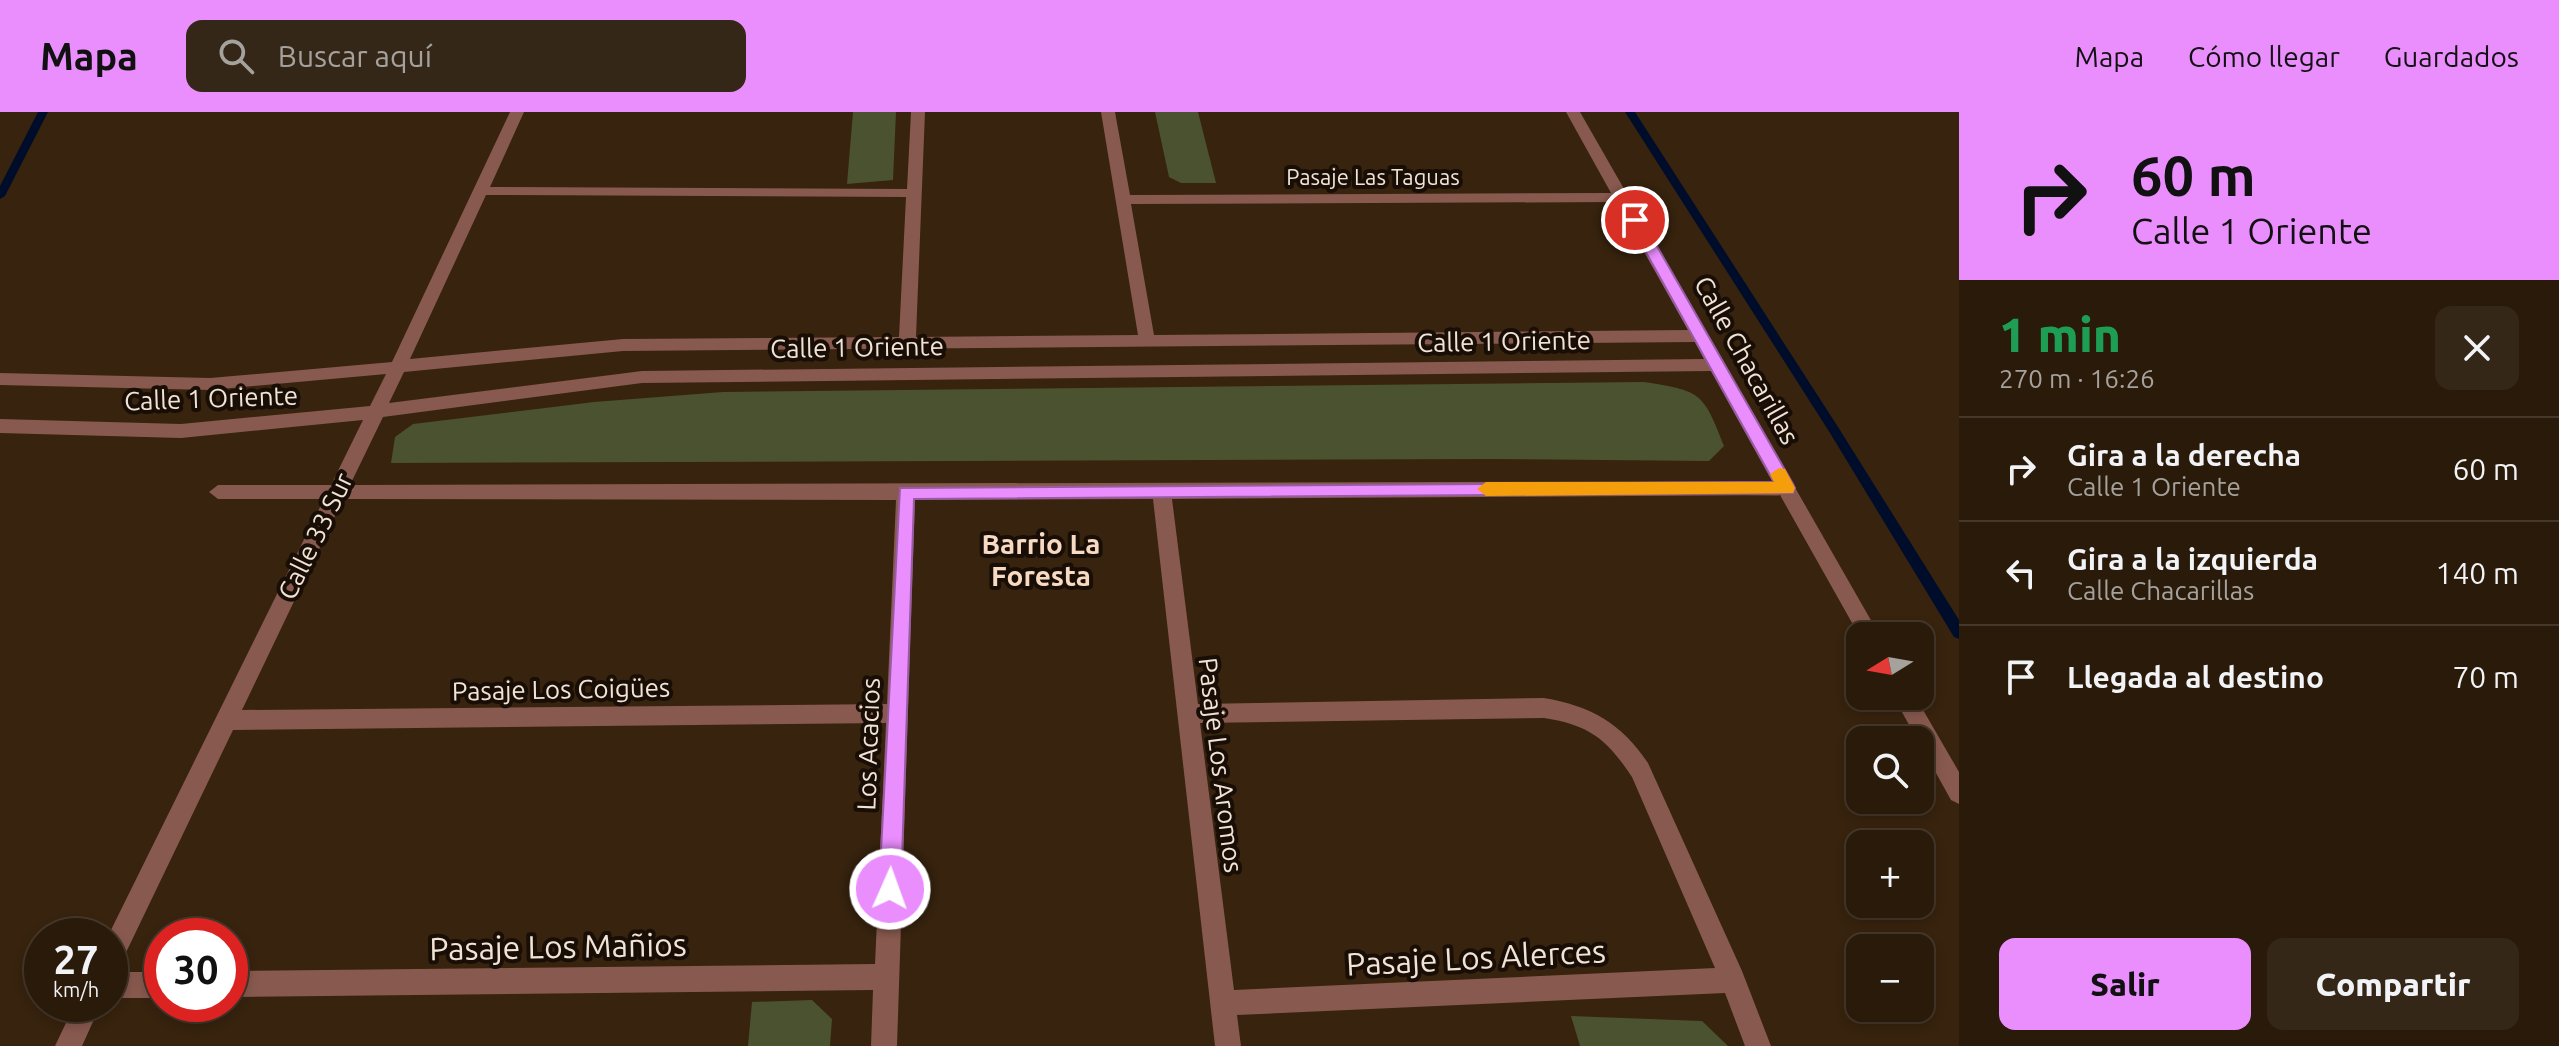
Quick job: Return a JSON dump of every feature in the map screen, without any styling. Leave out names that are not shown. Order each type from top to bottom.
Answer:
[{"type":"street","name":"Calle 33 Sur","points":[[128,921],[399,365],[517,112]]},
{"type":"street","points":[[907,342],[918,112]]},
{"type":"street","points":[[1108,112],[1147,341]]},
{"type":"street","name":"Calle Chacarillas","points":[[1573,112],[1862,622]]},
{"type":"street","points":[[480,191],[915,193]]},
{"type":"street","name":"Pasaje Las Taguas","points":[[1124,200],[1622,197]]},
{"type":"street","name":"Calle 1 Oriente","points":[[0,379],[167,385],[277,380],[399,365],[623,345],[1701,336]]},
{"type":"street","name":"Calle 1 Oriente","points":[[0,426],[203,430],[642,377],[1717,365]]},
{"type":"street","points":[[218,492],[906,493],[1787,488]]},
{"type":"street","name":"Pasaje Los Aromos","points":[[1161,490],[1228,1046]]},
{"type":"street","name":"Los Acacios","points":[[884,1046],[906,493]]},
{"type":"street","points":[[1186,714],[1544,708],[1572,711],[1599,723],[1621,740],[1640,770],[1733,980],[1758,1046]]},
{"type":"street","points":[[1912,710],[1959,793]]},
{"type":"street","name":"Pasaje Los Coigües","points":[[225,720],[897,713]]},
{"type":"street","name":"Pasaje Los Mañios","points":[[248,984],[887,977]]},
{"type":"street","name":"Pasaje Los Alerces","points":[[1223,1003],[1733,980]]},
{"type":"street","points":[[68,1046],[79,1022]]},
{"type":"green space","points":[[853,112],[896,112],[893,180],[847,184]]},
{"type":"green space","points":[[1155,112],[1198,112],[1216,183],[1181,183],[1169,177]]},
{"type":"green space","points":[[1644,382],[1677,388],[1697,397],[1711,414],[1724,446],[1709,461],[391,463],[395,437],[413,424],[594,402],[723,392]]},
{"type":"green space","points":[[812,1000],[832,1019],[830,1046],[748,1046],[752,1002]]},
{"type":"green space","points":[[1571,1016],[1702,1021],[1728,1046],[1580,1046]]},
{"type":"waterway","points":[[0,196],[43,112]]},
{"type":"waterway","points":[[1630,112],[1834,430],[1959,633]]},
{"type":"slow traffic","points":[[1486,489],[1787,488],[1779,474]]},
{"type":"district","name":"Barrio La Foresta","points":[[1041,559]]},
{"type":"route","points":[[890,889],[906,493],[1787,488],[1635,220]]}]
